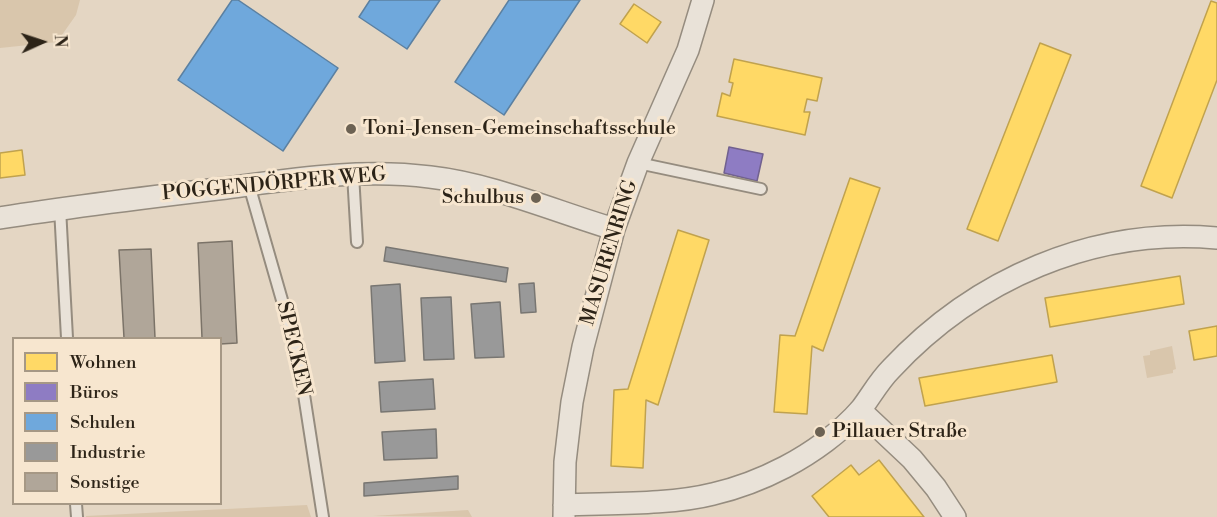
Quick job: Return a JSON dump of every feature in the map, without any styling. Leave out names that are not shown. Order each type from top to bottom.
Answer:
[{"type":"street","name":"MASURENRING","points":[[564,511],[565,462],[572,402],[583,347],[614,229],[638,163],[683,63],[703,0]]},
{"type":"street","name":"POGGENDÖRPER WEG","points":[[0,218],[60,208],[352,174],[408,175],[476,184],[614,229]]},
{"type":"street","points":[[564,511],[711,495],[750,483],[788,466],[830,438],[860,410],[890,370],[932,330],[958,309],[1034,266],[1068,254],[1117,243],[1189,236],[1217,238]]},
{"type":"street","points":[[860,410],[912,459],[936,488],[955,517]]},
{"type":"lane","points":[[638,163],[761,189]]},
{"type":"lane","points":[[352,174],[357,242]]},
{"type":"lane","name":"SPECKEN","points":[[249,185],[298,356],[323,517]]},
{"type":"lane","points":[[60,208],[67,337]]},
{"type":"shaded area","points":[[0,0],[80,0],[76,15],[57,42],[0,48]]},
{"type":"shaded area","points":[[1172,346],[1176,369],[1173,373],[1147,378],[1143,356],[1150,355],[1150,351]]},
{"type":"shaded area","points":[[307,505],[311,517],[86,517],[86,516]]},
{"type":"shaded area","points":[[468,510],[472,517],[373,516]]},
{"type":"building: Wohnen","points":[[1211,1],[1217,3],[1217,80],[1172,198],[1141,186]]},
{"type":"building: Wohnen","points":[[634,4],[661,22],[647,43],[620,24]]},
{"type":"building: Wohnen","points":[[1040,43],[1071,55],[998,241],[967,229]]},
{"type":"building: Wohnen","points":[[734,59],[822,78],[817,101],[807,99],[804,112],[810,112],[805,135],[717,116],[722,93],[730,96],[733,83],[729,82]]},
{"type":"building: Wohnen","points":[[22,150],[25,175],[0,178],[0,153]]},
{"type":"building: Wohnen","points":[[850,178],[880,188],[823,351],[812,346],[807,414],[774,412],[780,335],[795,336]]},
{"type":"building: Wohnen","points":[[678,230],[709,240],[658,405],[646,400],[643,468],[611,466],[614,390],[628,389]]},
{"type":"building: Wohnen","points":[[1180,276],[1184,304],[1050,327],[1045,298]]},
{"type":"building: Wohnen","points":[[1217,326],[1217,356],[1194,360],[1189,331]]},
{"type":"building: Wohnen","points":[[1052,355],[1057,382],[925,406],[919,378]]},
{"type":"building: Wohnen","points":[[879,460],[924,517],[829,517],[812,496],[851,465],[859,475]]},
{"type":"building: Büros","points":[[729,147],[763,154],[757,181],[724,173]]},
{"type":"building: Schulen","points":[[232,0],[238,0],[338,68],[283,151],[178,80]]},
{"type":"building: Schulen","points":[[370,0],[440,0],[407,49],[359,17]]},
{"type":"building: Schulen","points":[[509,0],[580,0],[504,115],[455,82]]},
{"type":"building: Industrie","points":[[386,247],[508,268],[506,282],[384,261]]},
{"type":"building: Industrie","points":[[534,283],[536,312],[521,313],[519,284]]},
{"type":"building: Industrie","points":[[400,284],[405,361],[375,363],[371,286]]},
{"type":"building: Industrie","points":[[451,297],[454,359],[424,360],[421,298]]},
{"type":"building: Industrie","points":[[500,302],[504,357],[475,358],[471,304]]},
{"type":"building: Industrie","points":[[433,379],[435,409],[381,412],[379,382]]},
{"type":"building: Industrie","points":[[436,429],[437,458],[384,460],[382,432]]},
{"type":"building: Industrie","points":[[458,476],[458,489],[364,496],[364,483]]},
{"type":"building: Sonstige","points":[[232,241],[237,343],[222,344],[222,337],[202,337],[198,243]]},
{"type":"building: Sonstige","points":[[151,249],[155,337],[124,337],[119,250]]},
{"type":"place","name":"Toni-Jensen-Gemeinschaftsschule","points":[[351,129]]},
{"type":"place","name":"Schulbus","points":[[536,198]]},
{"type":"place","name":"Pillauer Straße","points":[[820,432]]}]
